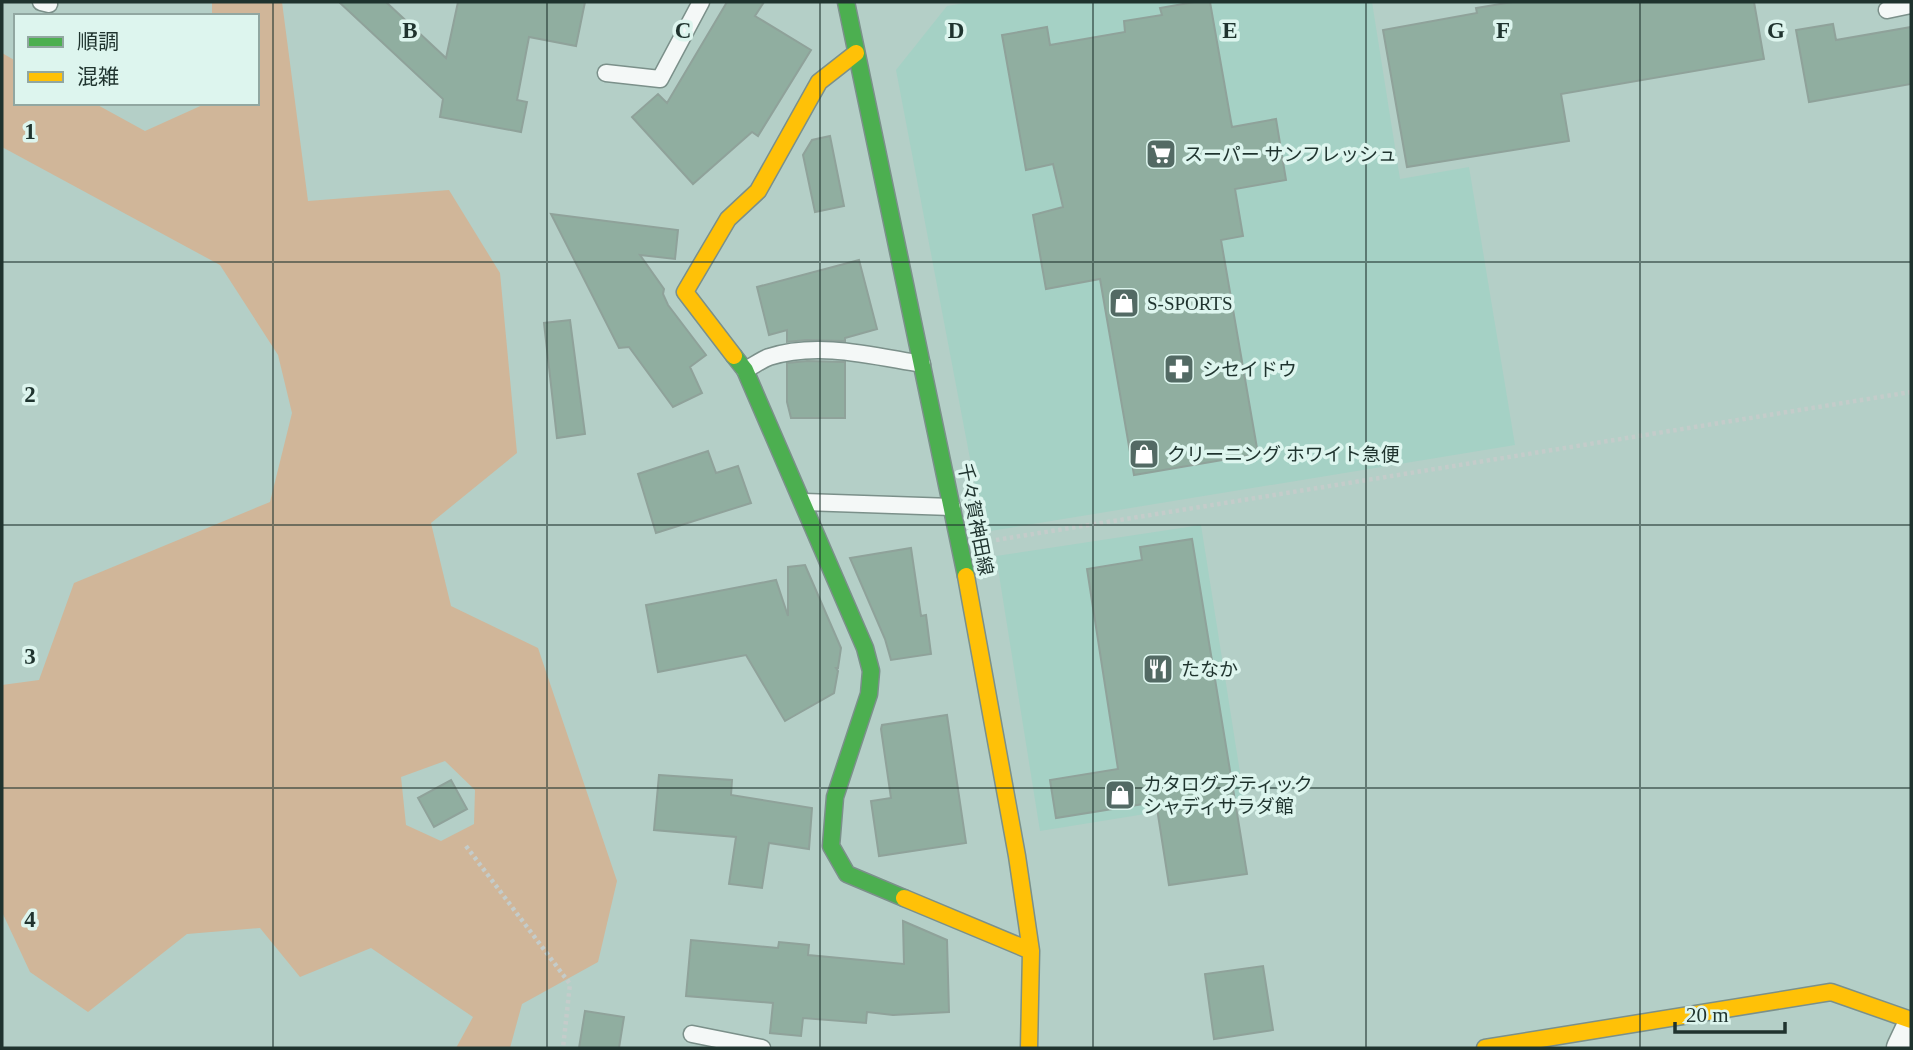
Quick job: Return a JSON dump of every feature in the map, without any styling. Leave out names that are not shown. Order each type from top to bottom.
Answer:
[{"type":"street","name":"千々賀神田線","points":[[846,2],[960,546],[1017,856],[1031,951],[1029,1048]]},
{"type":"street","points":[[856,52],[819,82],[758,191],[729,219],[685,292],[745,370],[866,648],[871,671],[869,694],[835,797],[831,846],[847,874],[1031,951]]},
{"type":"street","points":[[1485,1048],[1831,992],[1911,1020]]},
{"type":"street","points":[[1903,1048],[1911,1031]]},
{"type":"lane","points":[[606,73],[660,79],[701,2]]},
{"type":"lane","points":[[1887,10],[1911,5]]},
{"type":"lane","points":[[745,370],[768,358],[802,350],[842,352],[922,364]]},
{"type":"lane","points":[[802,502],[952,507]]},
{"type":"lane","points":[[692,1034],[762,1048]]},
{"type":"path","points":[[960,546],[1911,392]]},
{"type":"path","points":[[466,846],[570,984],[563,1048]]},
{"type":"shaded area","points":[[212,2],[282,2],[308,201],[449,190],[500,273],[517,453],[431,523],[451,606],[538,648],[617,881],[598,962],[522,1004],[510,1048],[456,1048],[473,1017],[371,948],[300,977],[260,928],[187,934],[88,1012],[30,972],[2,912],[2,685],[39,680],[74,583],[270,502],[292,413],[278,355],[220,265],[2,147],[2,53],[14,60],[14,105],[98,105],[145,131],[203,105],[259,105],[259,14],[212,14]],"holes":[[[445,761],[475,790],[474,824],[441,841],[406,825],[401,777]]]},
{"type":"shaded area","points":[[971,2],[1372,2],[1400,179],[1469,167],[1515,445],[984,532],[896,70],[947,6]]},
{"type":"shaded area","points":[[1201,525],[1244,798],[1040,831],[996,556]]},
{"type":"building","points":[[339,2],[386,2],[446,58],[458,2],[585,2],[576,46],[529,37],[517,100],[527,102],[521,132],[440,117],[443,99]]},
{"type":"building","points":[[727,2],[764,2],[755,16],[811,50],[758,136],[752,132],[693,184],[632,117],[658,94],[667,103]]},
{"type":"building","points":[[1210,2],[1232,127],[1276,119],[1286,180],[1235,189],[1243,236],[1221,240],[1258,454],[1134,475],[1100,279],[1046,289],[1033,215],[1063,207],[1053,164],[1026,170],[1002,35],[1047,27],[1050,45],[1125,32],[1124,21],[1162,15],[1160,8]]},
{"type":"building","points":[[1512,2],[1754,2],[1764,59],[1561,94],[1569,141],[1407,167],[1383,30],[1477,13],[1476,8]]},
{"type":"building","points":[[1833,24],[1836,40],[1911,27],[1911,84],[1809,102],[1796,30]]},
{"type":"building","points":[[830,136],[844,206],[815,212],[803,155],[812,140]]},
{"type":"building","points":[[551,214],[678,230],[675,259],[640,255],[664,289],[663,294],[668,305],[706,355],[690,367],[702,393],[673,407],[629,347],[619,348]]},
{"type":"building","points":[[859,260],[877,329],[845,338],[845,341],[787,342],[787,330],[769,335],[757,287]]},
{"type":"building","points":[[570,320],[585,434],[557,438],[544,323]]},
{"type":"building","points":[[845,362],[845,418],[791,418],[787,402],[787,363]]},
{"type":"building","points":[[708,451],[716,473],[738,466],[751,503],[656,533],[638,474]]},
{"type":"building","name":"たなか","points":[[1192,539],[1247,874],[1169,885],[1156,802],[1056,818],[1050,780],[1118,769],[1087,569],[1142,560],[1140,547]]},
{"type":"building","points":[[911,548],[921,616],[926,615],[931,654],[891,660],[885,639],[850,558]]},
{"type":"building","points":[[805,565],[841,648],[834,693],[785,721],[746,655],[658,672],[646,605],[776,580],[788,616],[788,567]]},
{"type":"building","points":[[947,715],[966,843],[879,856],[871,801],[891,798],[882,725]]},
{"type":"building","points":[[659,775],[732,780],[731,795],[812,808],[809,849],[769,843],[762,888],[729,884],[736,837],[654,830]]},
{"type":"building","points":[[451,780],[467,809],[434,827],[418,798]]},
{"type":"building","points":[[903,921],[947,940],[949,1012],[893,1015],[867,1012],[866,1023],[803,1018],[801,1036],[770,1033],[773,1003],[686,996],[691,940],[778,948],[779,942],[809,945],[808,955],[904,964]]},
{"type":"building","points":[[1263,966],[1273,1030],[1214,1039],[1205,974]]},
{"type":"building","points":[[585,1011],[624,1017],[619,1048],[579,1048]]},
{"type":"traffic: fast","points":[[846,2],[966,576]]},
{"type":"traffic: fast","points":[[734,356],[745,370],[865,648],[871,671],[869,694],[835,797],[831,846],[847,874],[904,898]]},
{"type":"traffic: slow","points":[[734,356],[685,292],[728,219],[758,191],[819,82],[856,53]]},
{"type":"traffic: slow","points":[[966,576],[1017,856],[1031,951],[1029,1048]]},
{"type":"traffic: slow","points":[[904,898],[1031,951]]},
{"type":"traffic: slow","points":[[1485,1048],[1831,992],[1911,1020]]},
{"type":"place","name":"スーパー サンフレッシュ","points":[[1161,154]]},
{"type":"place","name":"S-SPORTS","points":[[1124,303]]},
{"type":"place","name":"シセイドウ","points":[[1179,369]]},
{"type":"place","name":"クリーニング ホワイト急便","points":[[1144,454]]},
{"type":"place","name":"たなか","points":[[1158,669]]},
{"type":"place","name":"カタログブティック シャディサラダ館","points":[[1120,795]]}]
